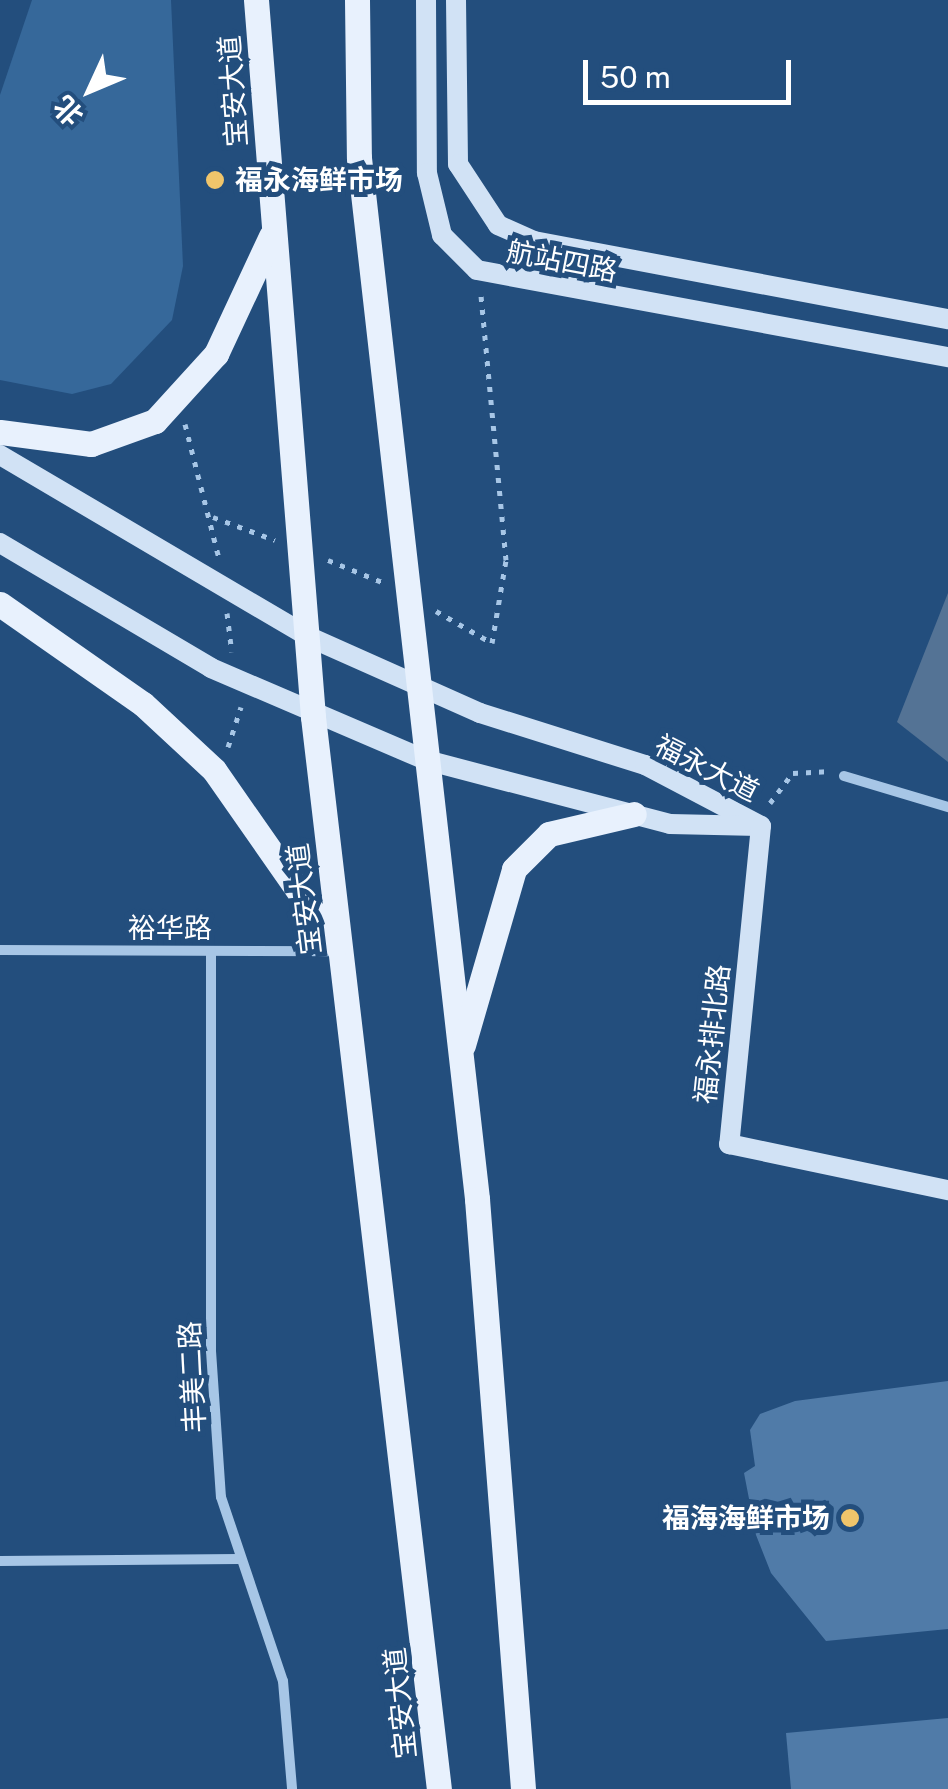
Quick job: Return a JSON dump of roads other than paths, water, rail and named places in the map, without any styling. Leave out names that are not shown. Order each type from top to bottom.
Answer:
[{"type":"main road","points":[[246,0],[264,126]]},
{"type":"main road","name":"宝安大道","points":[[256,0],[313,717],[439,1789]]},
{"type":"main road","points":[[356,0],[360,158],[458,1064],[477,1199],[523,1789]]},
{"type":"main road","name":"航站四路","points":[[426,0],[426,173],[442,235],[477,270],[948,357]]},
{"type":"main road","name":"航站四路","points":[[456,0],[458,164],[473,200],[498,225],[534,241],[948,319]]},
{"type":"main road","points":[[0,432],[91,444],[156,421],[216,354],[273,231]]},
{"type":"main road","name":"福永大道","points":[[0,454],[307,636],[417,688],[645,764],[761,826]]},
{"type":"main road","name":"福永大道","points":[[0,543],[313,717],[426,760],[634,814],[761,826]]},
{"type":"main road","points":[[0,604],[143,704],[214,770],[340,952]]},
{"type":"main road","points":[[458,1064],[514,868],[549,834],[634,814]]},
{"type":"main road","name":"福永排北路","points":[[761,826],[729,1144],[948,1190]]},
{"type":"street","points":[[844,776],[948,808]]},
{"type":"street","name":"裕华路","points":[[0,950],[340,952]]},
{"type":"street","name":"丰美二路","points":[[211,951],[211,1351],[221,1497],[283,1681],[292,1789]]},
{"type":"street","points":[[0,1560],[239,1559]]},
{"type":"place","name":"福永海鲜市场","points":[[215,180]]},
{"type":"place","name":"福海海鲜市场","points":[[850,1518]]}]
